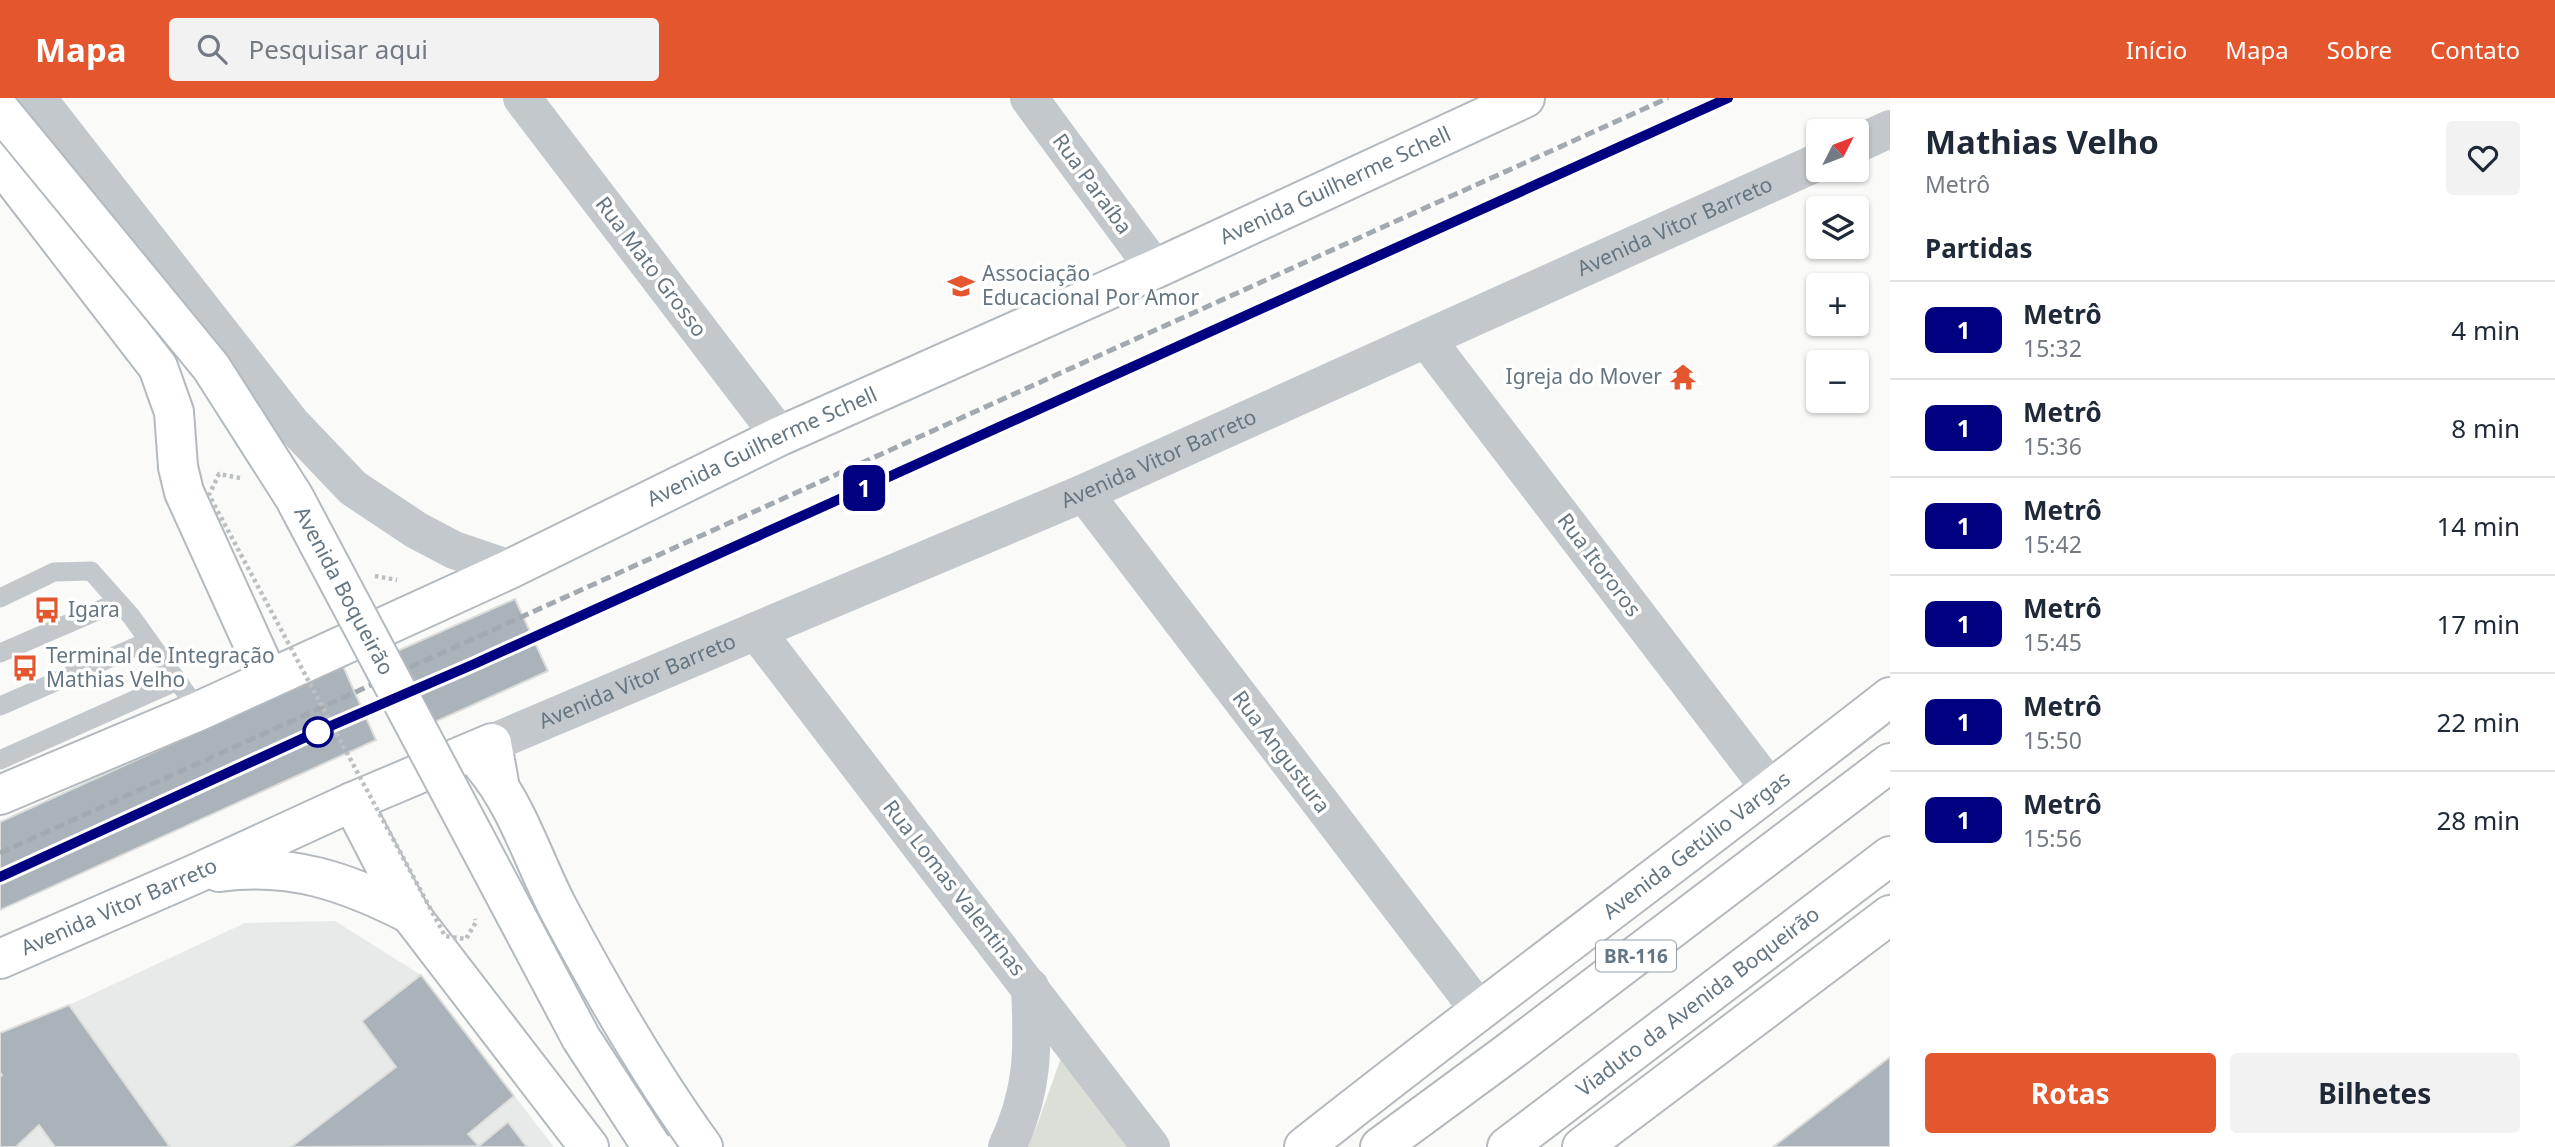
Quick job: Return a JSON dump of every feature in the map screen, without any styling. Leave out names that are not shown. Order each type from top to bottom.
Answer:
[{"type":"main road","name":"Avenida Guilherme Schell","points":[[0,795],[188,696],[269,679],[510,569],[780,436],[1155,269],[1525,98]]},
{"type":"main road","name":"Avenida Boqueirão","points":[[0,110],[211,367],[294,497],[581,1038],[652,1147]]},
{"type":"main road","points":[[0,162],[158,368],[174,412],[178,467],[184,492],[269,679]]},
{"type":"main road","name":"Avenida Getúlio Vargas","points":[[1304,1147],[1890,697]]},
{"type":"main road","points":[[482,747],[590,967],[649,1067],[704,1147]]},
{"type":"main road","name":"Avenida Vitor Barreto","points":[[0,959],[482,747]]},
{"type":"main road","name":"BR-116","points":[[1380,1147],[1506,1055],[1890,763]]},
{"type":"main road","points":[[352,802],[410,914],[589,1147]]},
{"type":"main road","name":"Viaduto da Avenida Boqueirão","points":[[1507,1147],[1890,856]]},
{"type":"main road","points":[[193,875],[258,869],[304,873],[361,890],[410,914]]},
{"type":"main road","points":[[1582,1147],[1890,915]]},
{"type":"street","points":[[37,98],[290,423],[353,488],[416,530],[454,550],[510,569]]},
{"type":"street","name":"Rua Mato Grosso","points":[[522,98],[780,436]]},
{"type":"street","name":"Rua Paraíba","points":[[1029,98],[1155,269]]},
{"type":"street","points":[[1869,139],[1890,129]]},
{"type":"street","name":"Avenida Vitor Barreto","points":[[482,747],[1084,493],[1806,167]]},
{"type":"street","name":"Rua Itororos","points":[[1427,340],[1770,790]]},
{"type":"street","name":"Rua Angustura","points":[[1084,493],[1479,1010]]},
{"type":"street","name":"Rua Lomas Valentinas","points":[[756,631],[1151,1147]]},
{"type":"street","points":[[1007,1147],[1024,1107],[1028,1085],[1032,1041],[1030,987]]},
{"type":"lane","points":[[0,598],[54,572],[91,571],[149,641],[188,696],[0,760]]},
{"type":"lane","points":[[0,653],[118,602]]},
{"type":"lane","points":[[0,706],[149,641]]},
{"type":"path","points":[[244,479],[219,474],[209,495],[445,936],[466,939],[477,922],[470,909]]},
{"type":"shaded area","points":[[335,921],[421,975],[554,1147],[0,1147],[0,1033],[69,1005],[245,923]]},
{"type":"shaded area","points":[[1061,1058],[1133,1147],[1025,1147],[1036,1128]]},
{"type":"building","points":[[515,599],[548,671],[428,725],[395,652]]},
{"type":"building","points":[[343,666],[376,740],[0,910],[0,822]]},
{"type":"building","points":[[421,975],[514,1096],[468,1134],[479,1146],[291,1147],[396,1067],[362,1021]]},
{"type":"building","points":[[69,1005],[170,1147],[55,1147],[39,1125],[16,1147],[0,1147],[0,1033]]},
{"type":"building","points":[[1890,1057],[1890,1147],[1773,1147]]},
{"type":"building","points":[[508,1122],[527,1147],[477,1147],[479,1146]]},
{"type":"railway","points":[[0,853],[1668,98]]},
{"type":"railway","points":[[0,877],[1728,98]]},
{"type":"metro line","name":"1","points":[[0,877],[1728,98]]},
{"type":"place","name":"Associação Educacional Por Amor","points":[[961,286]]},
{"type":"place","name":"Igreja do Mover","points":[[1683,377]]},
{"type":"place","name":"Igara","points":[[47,610]]},
{"type":"place","name":"Terminal de Integração Mathias Velho","points":[[25,668]]}]
